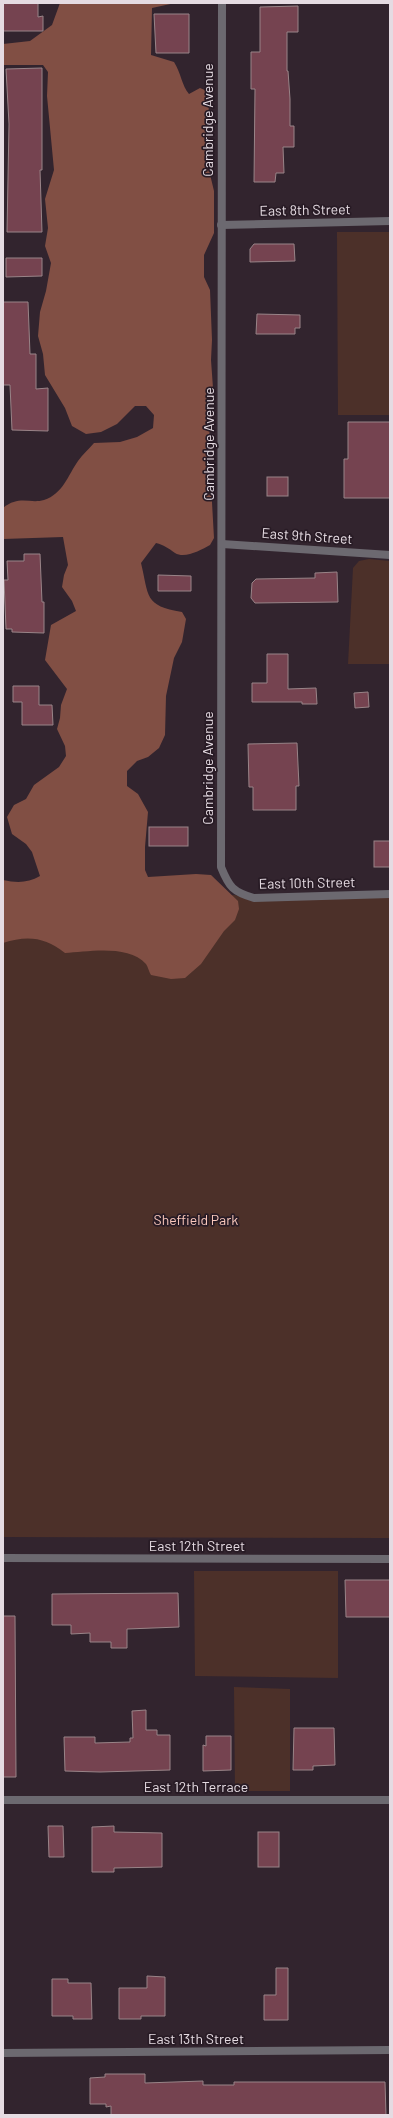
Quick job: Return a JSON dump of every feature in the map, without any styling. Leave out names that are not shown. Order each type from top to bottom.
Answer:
[{"type":"street","name":"Cambridge Avenue","points":[[222,3],[221,867],[228,884]]},
{"type":"street","name":"East 8th Street","points":[[221,225],[390,221]]},
{"type":"street","name":"East 9th Street","points":[[222,544],[390,554]]},
{"type":"street","name":"East 10th Street","points":[[228,884],[240,894],[254,898],[390,894]]},
{"type":"street","name":"East 12th Street","points":[[3,1558],[390,1559]]},
{"type":"street","name":"East 12th Terrace","points":[[3,1800],[390,1800]]},
{"type":"street","name":"East 13th Street","points":[[3,2053],[390,2050]]},
{"type":"green space","points":[[337,232],[390,232],[390,415],[338,415]]},
{"type":"green space","points":[[369,559],[390,561],[390,664],[348,664],[353,568],[359,561]]},
{"type":"green space","name":"Sheffield Park","points":[[235,895],[241,897],[390,898],[390,1538],[3,1537],[3,903]]},
{"type":"green space","points":[[194,1571],[338,1571],[338,1678],[195,1676]]},
{"type":"green space","points":[[234,1687],[290,1689],[290,1791],[235,1791]]},
{"type":"shaded area","points":[[60,3],[175,3],[152,8],[151,55],[174,62],[189,94],[200,88],[207,91],[210,122],[208,166],[214,191],[214,233],[204,255],[204,277],[210,290],[213,388],[209,439],[206,449],[210,467],[214,538],[210,545],[193,553],[183,555],[179,555],[156,543],[141,563],[147,591],[154,603],[170,610],[182,612],[186,619],[182,642],[174,658],[166,696],[165,735],[159,748],[148,757],[137,761],[127,771],[127,786],[138,794],[148,812],[145,870],[148,877],[196,874],[211,875],[238,901],[239,909],[235,920],[224,931],[201,964],[185,978],[171,979],[151,975],[146,964],[138,958],[118,951],[65,953],[43,941],[28,938],[3,943],[3,880],[22,882],[40,876],[32,852],[26,844],[12,834],[7,817],[14,805],[26,799],[34,785],[59,767],[66,756],[65,746],[57,729],[61,705],[67,689],[45,660],[51,625],[76,611],[72,601],[62,587],[64,575],[68,565],[63,537],[3,539],[3,508],[14,502],[39,501],[51,497],[64,484],[74,466],[94,443],[120,442],[137,437],[153,428],[154,415],[146,406],[135,406],[117,424],[101,432],[86,434],[72,426],[65,408],[45,375],[43,354],[38,336],[40,312],[46,291],[51,263],[45,246],[48,228],[45,199],[54,170],[47,96],[48,72],[43,65],[3,65],[3,44],[30,41],[52,25]]},
{"type":"building","points":[[3,3],[38,3],[38,17],[43,16],[43,31],[3,31]]},
{"type":"building","points":[[298,6],[298,32],[287,32],[287,71],[290,99],[290,126],[294,126],[294,147],[283,147],[284,173],[276,173],[275,182],[254,182],[255,89],[251,89],[251,52],[260,52],[260,7]]},
{"type":"building","points":[[154,14],[189,14],[189,53],[156,53]]},
{"type":"building","points":[[42,68],[42,170],[40,170],[42,232],[7,232],[9,124],[6,69]]},
{"type":"building","points":[[254,244],[294,244],[295,261],[250,262],[250,249]]},
{"type":"building","points":[[6,258],[42,258],[42,276],[6,277]]},
{"type":"building","points":[[3,302],[28,302],[30,354],[36,354],[36,389],[48,388],[48,431],[12,430],[10,385],[3,385]]},
{"type":"building","points":[[257,314],[300,315],[300,328],[295,328],[295,334],[256,334]]},
{"type":"building","points":[[348,422],[390,422],[390,498],[344,498],[344,459],[348,459]]},
{"type":"building","points":[[267,477],[288,477],[288,496],[267,496]]},
{"type":"building","points":[[24,554],[40,554],[42,602],[44,602],[44,633],[12,632],[12,629],[6,629],[4,580],[8,580],[7,561],[24,561]]},
{"type":"building","points":[[337,572],[338,602],[255,603],[251,598],[252,583],[256,579],[315,578],[315,573]]},
{"type":"building","points":[[158,575],[191,576],[191,591],[158,591]]},
{"type":"building","points":[[267,654],[288,654],[288,689],[316,688],[317,704],[302,704],[302,702],[252,702],[252,683],[267,683]]},
{"type":"building","points":[[13,686],[39,686],[39,705],[52,705],[53,725],[22,725],[22,702],[13,702]]},
{"type":"building","points":[[368,692],[369,707],[355,708],[354,693]]},
{"type":"building","points":[[297,743],[299,786],[296,786],[296,810],[253,810],[253,787],[249,787],[248,744]]},
{"type":"building","points":[[149,827],[188,827],[188,846],[149,846]]},
{"type":"building","points":[[374,841],[390,841],[390,867],[374,867]]},
{"type":"building","points":[[345,1580],[390,1580],[390,1617],[346,1617]]},
{"type":"building","points":[[178,1593],[179,1627],[127,1629],[127,1648],[111,1648],[111,1642],[90,1642],[90,1633],[71,1634],[71,1625],[52,1625],[52,1594]]},
{"type":"building","points":[[3,1616],[15,1616],[16,1777],[3,1777]]},
{"type":"building","points":[[146,1710],[146,1730],[157,1730],[157,1735],[170,1735],[170,1770],[100,1772],[65,1771],[64,1737],[95,1737],[95,1743],[130,1742],[130,1738],[133,1738],[132,1711]]},
{"type":"building","points":[[294,1728],[334,1728],[335,1765],[313,1766],[313,1770],[293,1770]]},
{"type":"building","points":[[206,1736],[231,1736],[231,1770],[203,1771],[203,1745],[206,1746]]},
{"type":"building","points":[[48,1826],[63,1826],[64,1857],[49,1857]]},
{"type":"building","points":[[114,1826],[114,1832],[162,1833],[162,1867],[114,1868],[114,1872],[92,1872],[92,1827]]},
{"type":"building","points":[[258,1832],[279,1832],[279,1867],[258,1867]]},
{"type":"building","points":[[276,1968],[288,1968],[288,2020],[264,2020],[264,1995],[276,1995]]},
{"type":"building","points":[[147,1976],[165,1977],[165,2016],[141,2016],[141,2019],[119,2019],[119,1988],[147,1988]]},
{"type":"building","points":[[52,1979],[68,1979],[68,1983],[91,1983],[92,2019],[73,2019],[73,2016],[52,2016]]},
{"type":"building","points":[[105,2074],[145,2074],[145,2083],[203,2081],[203,2085],[234,2085],[234,2082],[385,2082],[386,2115],[111,2115],[111,2106],[106,2107],[106,2104],[90,2104],[90,2078],[105,2077]]}]
